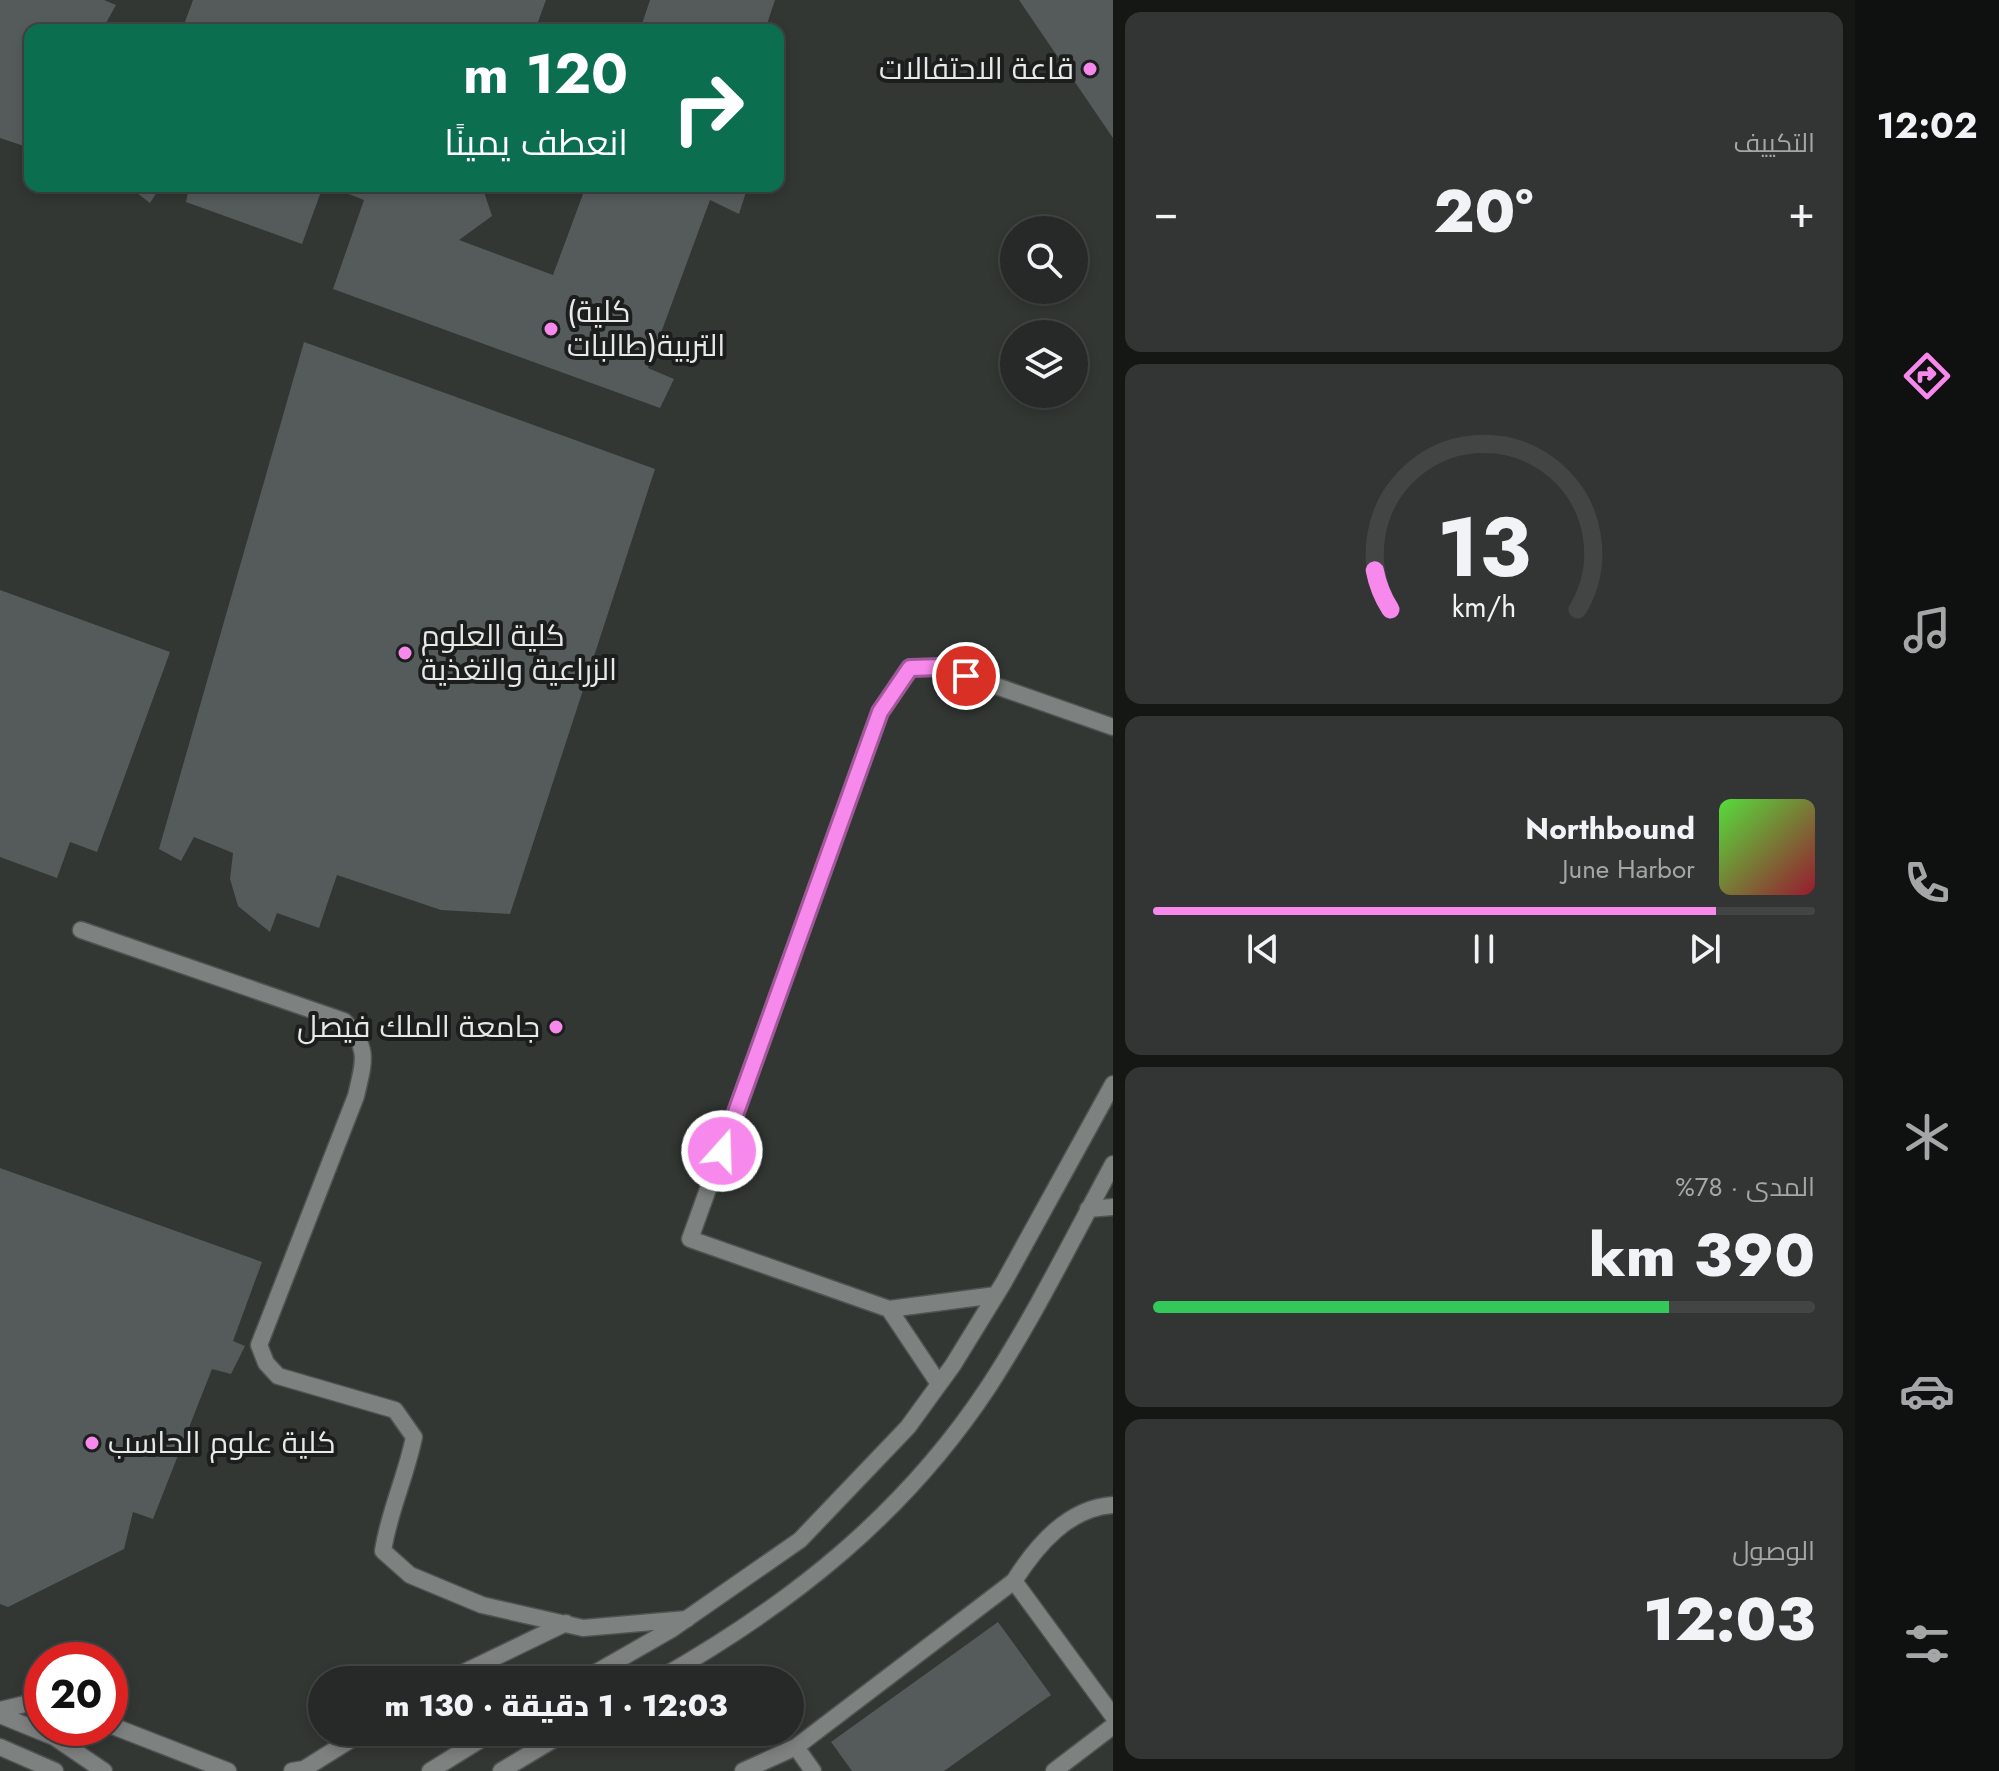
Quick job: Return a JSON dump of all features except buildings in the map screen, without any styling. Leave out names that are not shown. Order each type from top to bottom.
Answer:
[{"type":"lane","points":[[996,1295],[889,1309],[690,1239],[880,712],[910,668],[942,667],[1113,727]]},
{"type":"lane","points":[[81,930],[344,1021],[361,1039],[364,1061],[356,1096],[259,1345],[266,1363],[278,1376],[309,1388],[395,1410],[414,1437],[406,1478],[388,1516],[383,1551],[410,1575],[482,1605],[583,1628],[687,1619]]},
{"type":"lane","points":[[607,1666],[687,1619],[800,1540],[908,1427],[996,1295],[1113,1084]]},
{"type":"lane","points":[[680,1666],[773,1610],[828,1567],[882,1515],[988,1387],[1113,1164]]},
{"type":"lane","points":[[1088,1209],[1113,1207]]},
{"type":"lane","points":[[889,1309],[939,1384]]},
{"type":"lane","points":[[743,1771],[796,1747],[1014,1581],[1037,1546],[1089,1507],[1113,1505]]},
{"type":"lane","points":[[1014,1581],[1113,1716]]},
{"type":"lane","points":[[477,1666],[566,1623]]},
{"type":"lane","points":[[0,1712],[24,1705]]},
{"type":"lane","points":[[0,1712],[54,1737],[104,1771]]},
{"type":"lane","points":[[1054,1771],[1113,1726]]},
{"type":"lane","points":[[128,1732],[228,1771]]},
{"type":"lane","points":[[292,1771],[304,1769],[341,1746]]},
{"type":"lane","points":[[430,1771],[470,1746]]},
{"type":"lane","points":[[501,1771],[543,1746]]},
{"type":"lane","points":[[0,1747],[55,1771]]},
{"type":"lane","points":[[796,1747],[813,1771]]},
{"type":"place","name":"قاعة الاحتفالات","points":[[1090,69]]},
{"type":"place","name":"(كلية التربية(طالبات","points":[[551,329]]},
{"type":"place","name":"كلية العلوم الزراعية والتغذية","points":[[405,653]]},
{"type":"place","name":"جامعة الملك فيصل","points":[[556,1027]]},
{"type":"place","name":"كلية علوم الحاسب","points":[[92,1443]]},
{"type":"route","points":[[722,1151],[880,712],[894,687],[910,668],[942,667],[966,676]]}]
